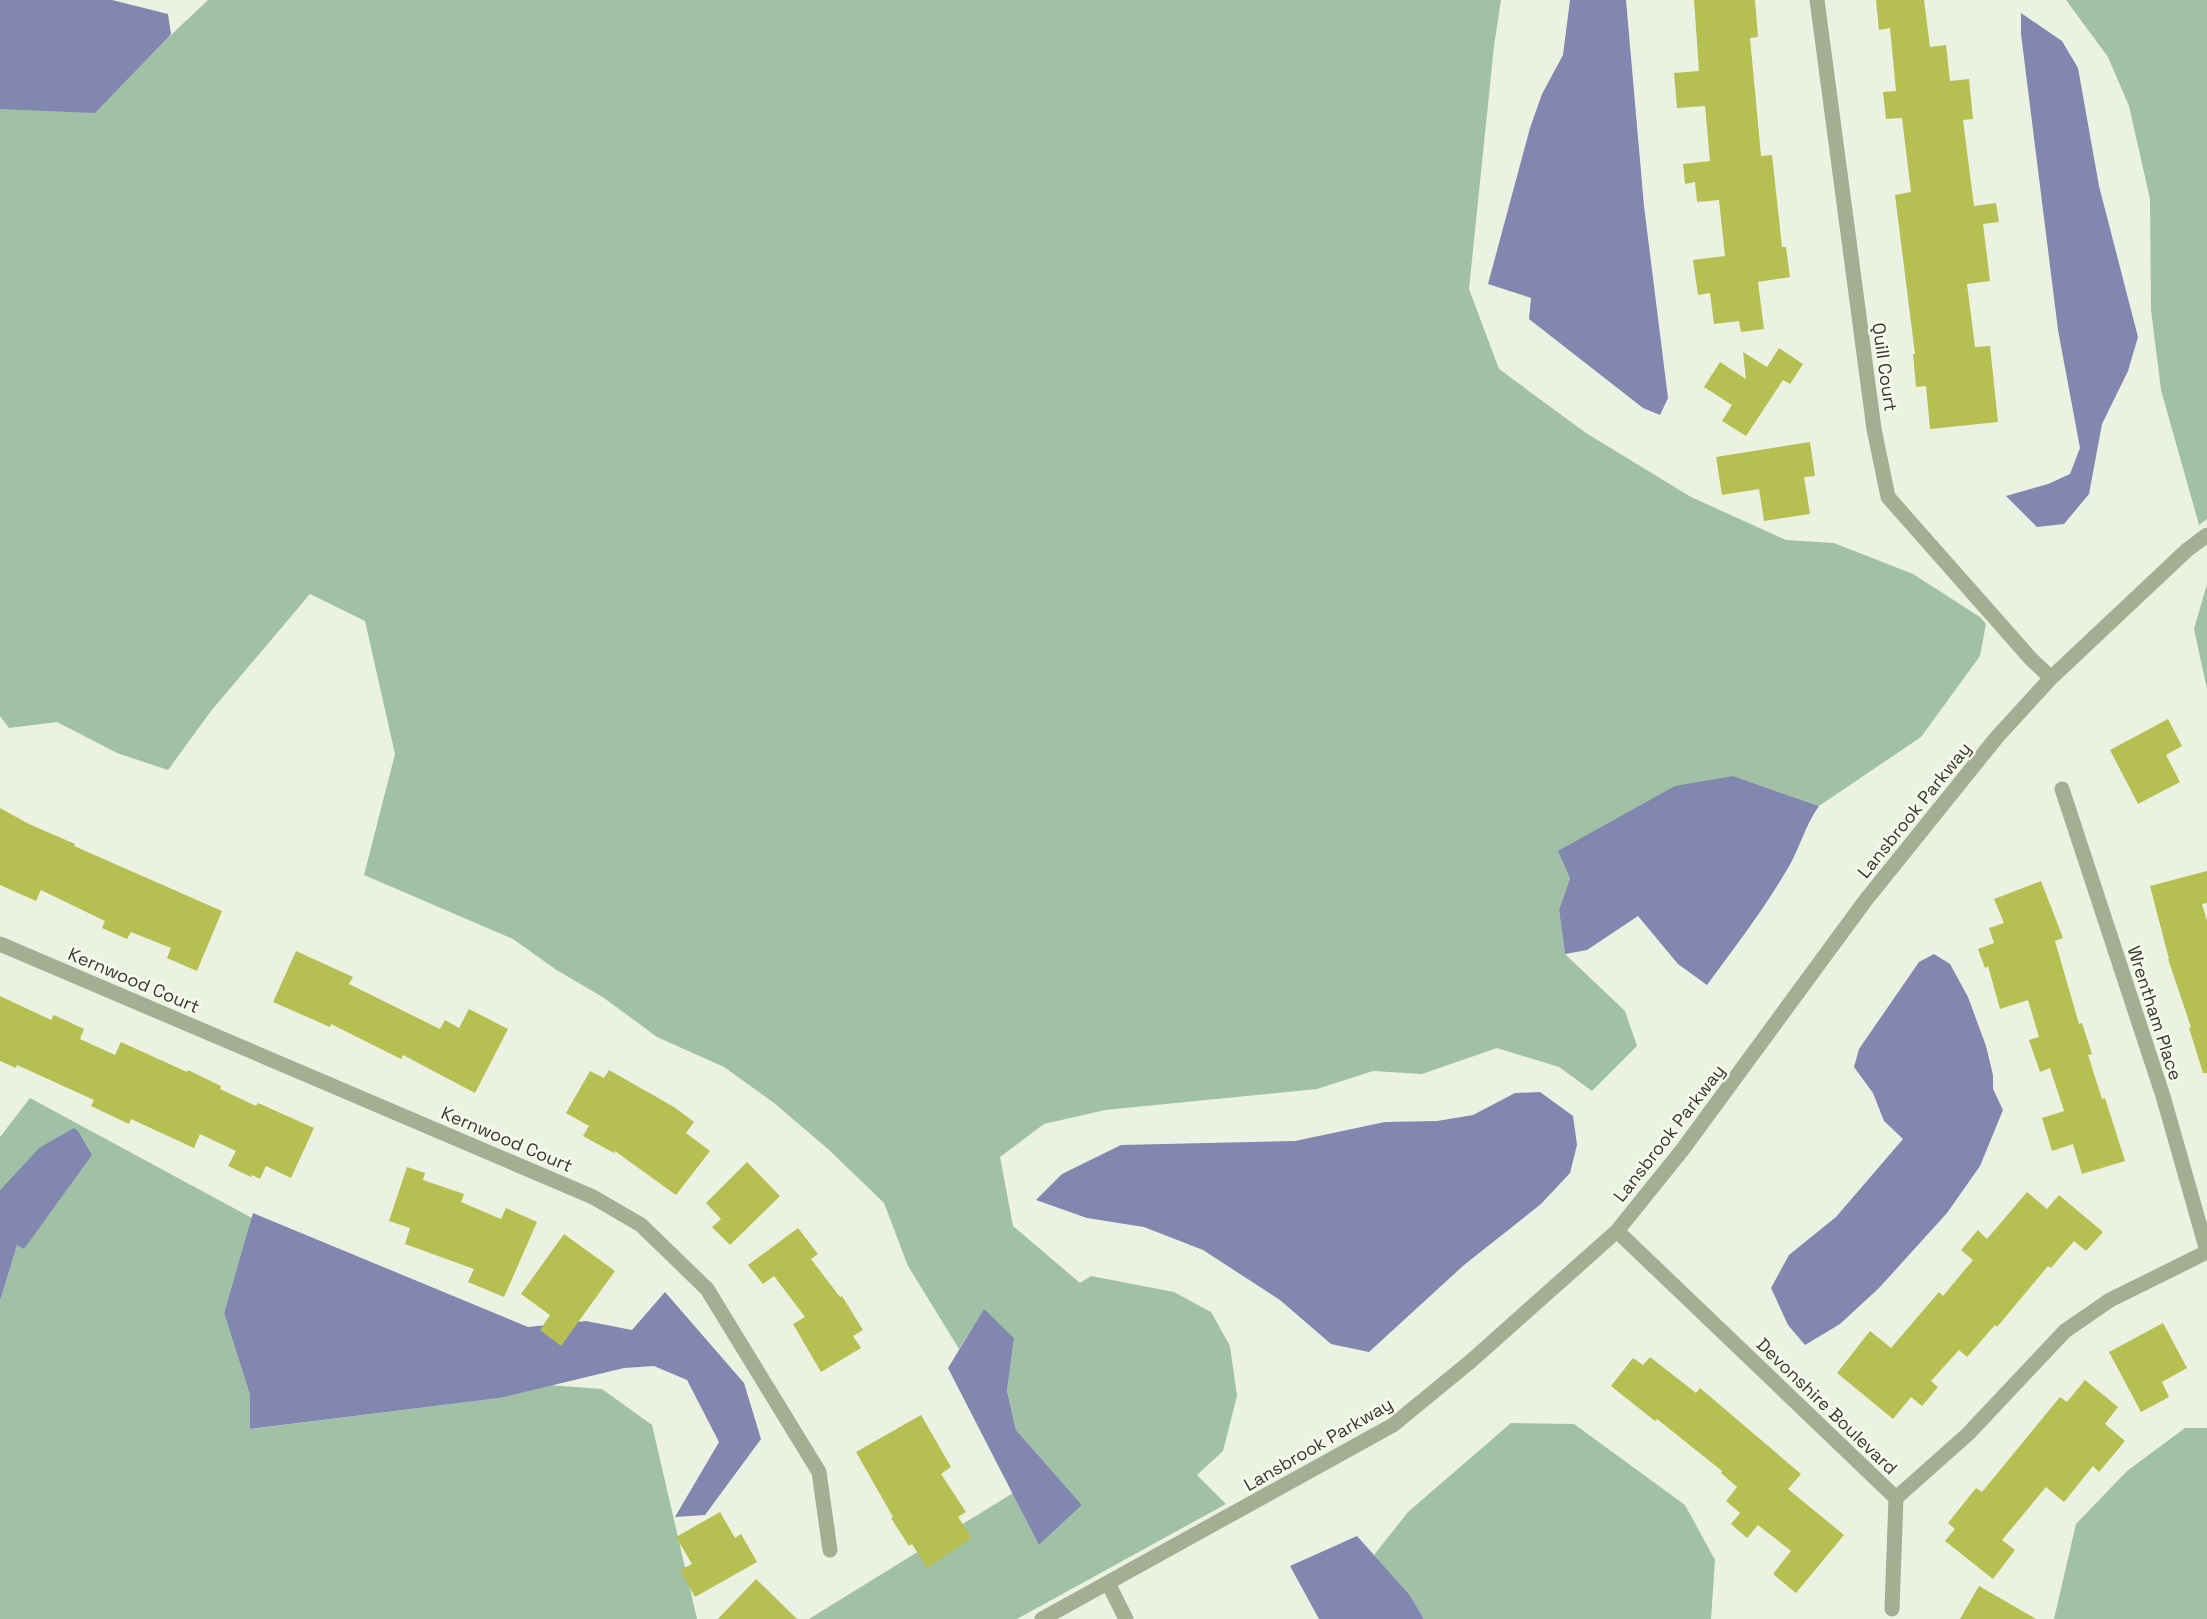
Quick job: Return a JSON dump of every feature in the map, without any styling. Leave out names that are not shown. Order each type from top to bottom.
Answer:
[{"type":"street","name":"Quill Court","points":[[1817,0],[1874,430],[1888,497],[2031,659],[2051,678]]},
{"type":"street","name":"Lansbrook Parkway","points":[[1042,1619],[1393,1425],[1471,1361],[1616,1231],[1683,1149],[1865,901],[1997,737],[2051,678],[2186,550],[2207,535]]},
{"type":"street","name":"Wrentham Place","points":[[2062,789],[2162,1096],[2207,1252]]},
{"type":"street","name":"Kernwood Court","points":[[0,944],[593,1197],[641,1225],[707,1289],[819,1472],[830,1550]]},
{"type":"street","name":"Devonshire Boulevard","points":[[1616,1231],[1896,1498],[1968,1434],[2065,1331],[2110,1300],[2207,1252]]},
{"type":"street","points":[[1892,1609],[1896,1498]]},
{"type":"street","points":[[1108,1583],[1126,1619]]},
{"type":"green space","points":[[208,0],[1501,0],[1494,46],[1469,289],[1499,369],[1586,433],[1691,497],[1786,540],[1834,543],[1913,574],[1980,617],[1986,624],[1980,656],[1921,737],[1819,806],[1733,776],[1570,878],[1559,910],[1565,954],[1625,1011],[1637,1046],[1592,1091],[1559,1067],[1497,1048],[1422,1074],[1373,1071],[1317,1089],[1105,1110],[1044,1124],[1000,1157],[1013,1226],[1080,1283],[1091,1276],[1174,1292],[1211,1312],[1230,1346],[1237,1396],[1223,1451],[1197,1475],[1226,1504],[1017,1619],[809,1619],[1013,1493],[1039,1545],[1082,1505],[1016,1430],[1007,1391],[1014,1338],[984,1310],[959,1349],[908,1266],[884,1203],[828,1149],[774,1103],[724,1067],[657,1037],[604,998],[555,969],[513,939],[364,875],[395,754],[365,621],[310,594],[211,711],[168,770],[117,753],[57,722],[9,728],[0,716],[0,109],[37,109],[171,35]]},
{"type":"green space","points":[[2066,0],[2207,0],[2207,519],[2199,525],[2161,390],[2151,310],[2150,199],[2129,106],[2108,57]]},
{"type":"green space","points":[[2207,584],[2207,689],[2194,629]]},
{"type":"green space","points":[[30,1098],[252,1218],[224,1313],[250,1395],[251,1429],[500,1398],[548,1385],[602,1389],[652,1425],[697,1619],[0,1619],[0,1301],[17,1244],[24,1248],[39,1148],[0,1190],[0,1137]]},
{"type":"green space","points":[[1511,1423],[1574,1424],[1685,1505],[1715,1560],[1711,1619],[1424,1619],[1409,1594],[1374,1555],[1408,1512]]},
{"type":"green space","points":[[2185,1428],[2207,1428],[2207,1619],[2054,1619],[2076,1524],[2127,1471]]},
{"type":"water","points":[[0,0],[112,0],[168,14],[171,34],[95,113],[0,109]]},
{"type":"water","points":[[1570,0],[1626,0],[1644,206],[1668,398],[1660,415],[1643,408],[1529,319],[1531,298],[1488,284],[1530,128],[1542,94],[1563,55]]},
{"type":"water","points":[[2021,13],[2062,41],[2078,68],[2099,186],[2138,337],[2128,371],[2102,424],[2089,494],[2064,524],[2037,527],[2006,496],[2048,484],[2070,474],[2080,448],[2058,330],[2021,34]]},
{"type":"water","points":[[1733,776],[1819,806],[1779,883],[1707,985],[1678,964],[1638,916],[1587,950],[1565,954],[1559,910],[1570,878],[1558,851],[1675,786]]},
{"type":"water","points":[[1934,954],[1950,964],[1968,997],[1986,1046],[1993,1075],[1993,1089],[2003,1110],[1980,1166],[1947,1213],[1879,1288],[1840,1324],[1805,1345],[1788,1325],[1771,1288],[1789,1255],[1836,1217],[1903,1139],[1884,1121],[1873,1093],[1854,1067],[1859,1049],[1919,962]]},
{"type":"water","points":[[1540,1092],[1573,1116],[1577,1145],[1570,1173],[1541,1204],[1464,1265],[1369,1352],[1331,1344],[1280,1300],[1203,1250],[1144,1227],[1087,1218],[1036,1200],[1062,1174],[1121,1145],[1295,1141],[1385,1122],[1437,1121],[1473,1115],[1515,1093]]},
{"type":"water","points":[[74,1128],[78,1131],[92,1155],[24,1249],[17,1245],[0,1301],[0,1190],[39,1148]]},
{"type":"water","points":[[253,1213],[528,1327],[586,1321],[632,1330],[665,1292],[744,1383],[761,1439],[705,1515],[675,1517],[719,1442],[687,1380],[654,1366],[624,1368],[500,1398],[250,1429],[250,1395],[224,1313]]},
{"type":"water","points":[[984,1309],[1014,1338],[1007,1391],[1016,1430],[1082,1505],[1039,1545],[948,1368]]},
{"type":"water","points":[[1357,1536],[1409,1594],[1424,1619],[1319,1619],[1290,1566]]},
{"type":"building","points":[[1694,0],[1755,0],[1758,37],[1750,38],[1761,156],[1772,155],[1782,247],[1786,247],[1790,277],[1758,282],[1764,329],[1741,332],[1739,321],[1714,324],[1710,293],[1698,295],[1693,260],[1725,256],[1719,200],[1697,202],[1695,182],[1685,184],[1683,164],[1710,161],[1705,106],[1677,108],[1674,73],[1699,71]]},
{"type":"building","points":[[1876,0],[1924,0],[1930,47],[1946,45],[1950,81],[1969,79],[1973,119],[1963,120],[1974,206],[1996,203],[1999,222],[1983,224],[1990,281],[1967,284],[1975,347],[1990,346],[1998,422],[1930,429],[1926,386],[1916,387],[1913,354],[1915,354],[1895,195],[1911,192],[1902,118],[1886,119],[1883,92],[1896,91],[1890,28],[1879,30]]},
{"type":"building","points":[[1779,348],[1803,364],[1790,384],[1783,380],[1746,436],[1722,421],[1732,405],[1704,387],[1720,362],[1746,379],[1743,352],[1767,367]]},
{"type":"building","points":[[1810,442],[1815,476],[1804,477],[1810,514],[1764,521],[1759,489],[1722,495],[1716,457]]},
{"type":"building","points":[[2168,719],[2182,746],[2166,755],[2180,782],[2138,804],[2110,750]]},
{"type":"building","points":[[0,808],[29,824],[75,844],[74,846],[222,911],[197,971],[167,958],[171,948],[131,932],[127,939],[102,928],[105,921],[41,890],[36,901],[0,885]]},
{"type":"building","points":[[2207,871],[2207,903],[2202,904],[2207,921],[2207,1073],[2203,1073],[2189,1028],[2191,1027],[2168,959],[2150,886]]},
{"type":"building","points":[[2041,881],[2063,938],[2055,941],[2079,1024],[2082,1023],[2092,1054],[2088,1055],[2102,1099],[2105,1098],[2125,1161],[2082,1174],[2073,1144],[2052,1151],[2042,1118],[2064,1111],[2050,1068],[2040,1072],[2029,1040],[2039,1037],[2028,1000],[2000,1009],[1988,966],[1985,968],[1978,949],[1994,943],[1989,928],[2004,923],[1994,899]]},
{"type":"building","points":[[296,951],[353,977],[349,984],[440,1029],[445,1020],[459,1028],[469,1009],[508,1029],[475,1093],[403,1055],[401,1059],[331,1024],[330,1027],[273,1002]]},
{"type":"building","points":[[0,996],[51,1020],[54,1015],[84,1029],[80,1039],[115,1055],[121,1042],[187,1072],[188,1070],[221,1086],[220,1089],[256,1106],[258,1103],[314,1128],[291,1178],[266,1166],[260,1179],[252,1175],[251,1177],[228,1166],[236,1151],[200,1134],[194,1148],[131,1119],[129,1124],[91,1106],[94,1100],[17,1065],[16,1068],[0,1061]]},
{"type":"building","points":[[609,1070],[674,1107],[694,1122],[686,1133],[710,1151],[676,1195],[615,1151],[614,1153],[583,1136],[589,1126],[566,1113],[590,1071],[604,1078]]},
{"type":"building","points":[[747,1162],[780,1196],[730,1245],[712,1227],[721,1219],[706,1203]]},
{"type":"building","points":[[407,1167],[425,1173],[423,1180],[464,1194],[461,1202],[501,1219],[506,1208],[537,1222],[504,1297],[468,1282],[474,1269],[405,1244],[410,1228],[389,1221]]},
{"type":"building","points":[[2027,1192],[2047,1209],[2059,1195],[2103,1232],[2086,1251],[2074,1241],[2051,1268],[2048,1266],[1997,1327],[1995,1325],[1967,1357],[1959,1350],[1931,1381],[1938,1387],[1922,1406],[1911,1397],[1893,1419],[1837,1373],[1870,1331],[1891,1348],[1939,1292],[1943,1296],[1973,1260],[1961,1250],[1978,1230],[1987,1239]]},
{"type":"building","points":[[798,1228],[818,1254],[811,1259],[840,1297],[842,1296],[863,1330],[853,1336],[861,1348],[821,1372],[793,1324],[805,1317],[774,1276],[763,1284],[748,1265]]},
{"type":"building","points":[[564,1234],[615,1271],[561,1346],[540,1330],[550,1315],[521,1294]]},
{"type":"building","points":[[2163,1323],[2187,1368],[2162,1382],[2169,1397],[2141,1412],[2109,1352]]},
{"type":"building","points":[[1650,1357],[1696,1393],[1700,1388],[1801,1474],[1788,1489],[1844,1535],[1796,1593],[1773,1574],[1791,1551],[1758,1525],[1747,1538],[1731,1524],[1740,1513],[1726,1501],[1737,1487],[1721,1473],[1722,1471],[1657,1419],[1655,1421],[1611,1386],[1633,1358],[1643,1365]]},
{"type":"building","points":[[2085,1380],[2118,1407],[2105,1424],[2125,1441],[2099,1472],[2093,1466],[2064,1502],[2046,1487],[2002,1540],[2015,1550],[1993,1579],[1945,1541],[1955,1529],[1948,1523],[1976,1488],[1982,1492],[2060,1397],[2067,1402]]},
{"type":"building","points":[[921,1415],[951,1467],[941,1474],[966,1512],[958,1517],[972,1538],[927,1568],[912,1544],[909,1546],[891,1518],[893,1517],[856,1452]]},
{"type":"building","points":[[720,1512],[735,1538],[741,1534],[757,1562],[695,1597],[680,1570],[692,1564],[676,1537]]},
{"type":"building","points":[[756,1579],[797,1619],[718,1619]]},
{"type":"building","points":[[1979,1586],[2036,1619],[1960,1619]]}]
